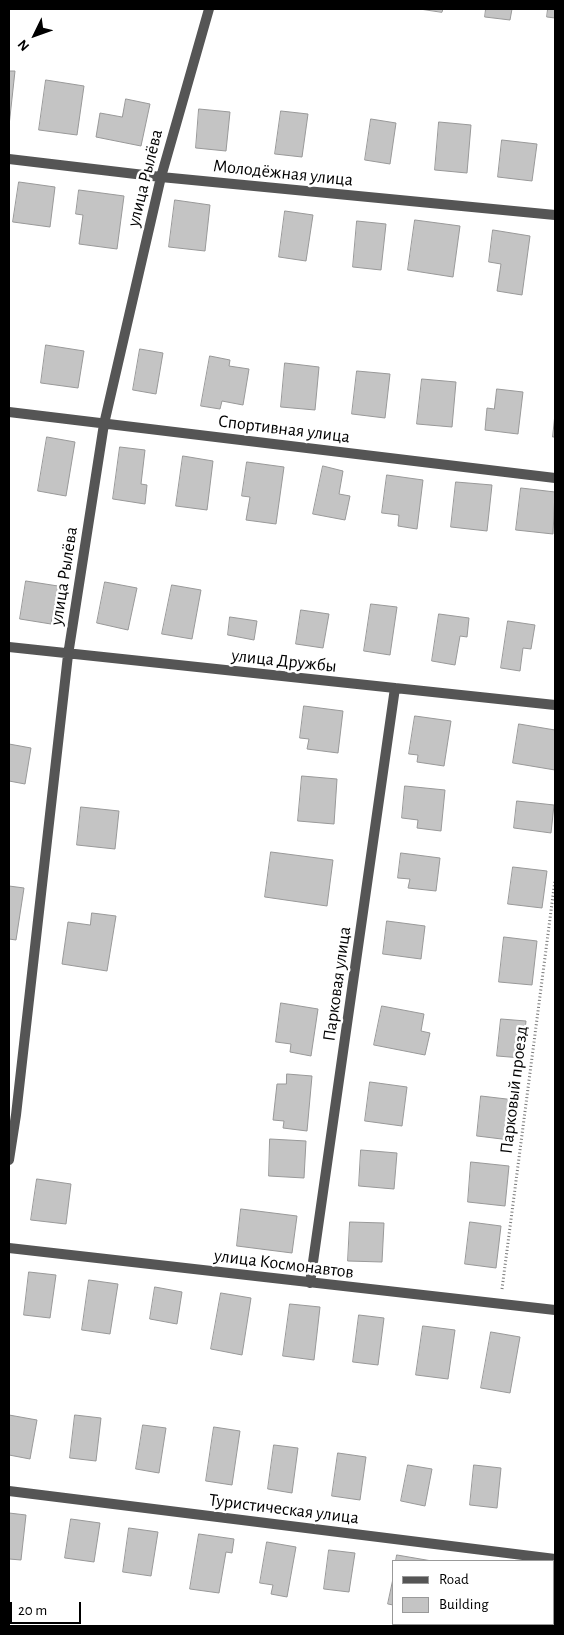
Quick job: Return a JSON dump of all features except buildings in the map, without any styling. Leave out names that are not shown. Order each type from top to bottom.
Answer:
[{"type":"street","name":"улица Рылёва","points":[[9,1160],[16,1115],[68,655],[104,424],[161,177],[209,9]]},
{"type":"street","name":"Молодёжная улица","points":[[9,159],[161,177],[555,215]]},
{"type":"street","name":"Спортивная улица","points":[[9,412],[555,478]]},
{"type":"street","name":"улица Дружбы","points":[[9,647],[68,655],[555,704]]},
{"type":"street","name":"Парковая улица","points":[[310,1283],[395,688]]},
{"type":"street","name":"улица Космонавтов","points":[[9,1248],[555,1310]]},
{"type":"street","name":"Туристическая улица","points":[[9,1491],[555,1559]]},
{"type":"path","name":"Парковый проезд","points":[[500,1304],[555,880]]}]
